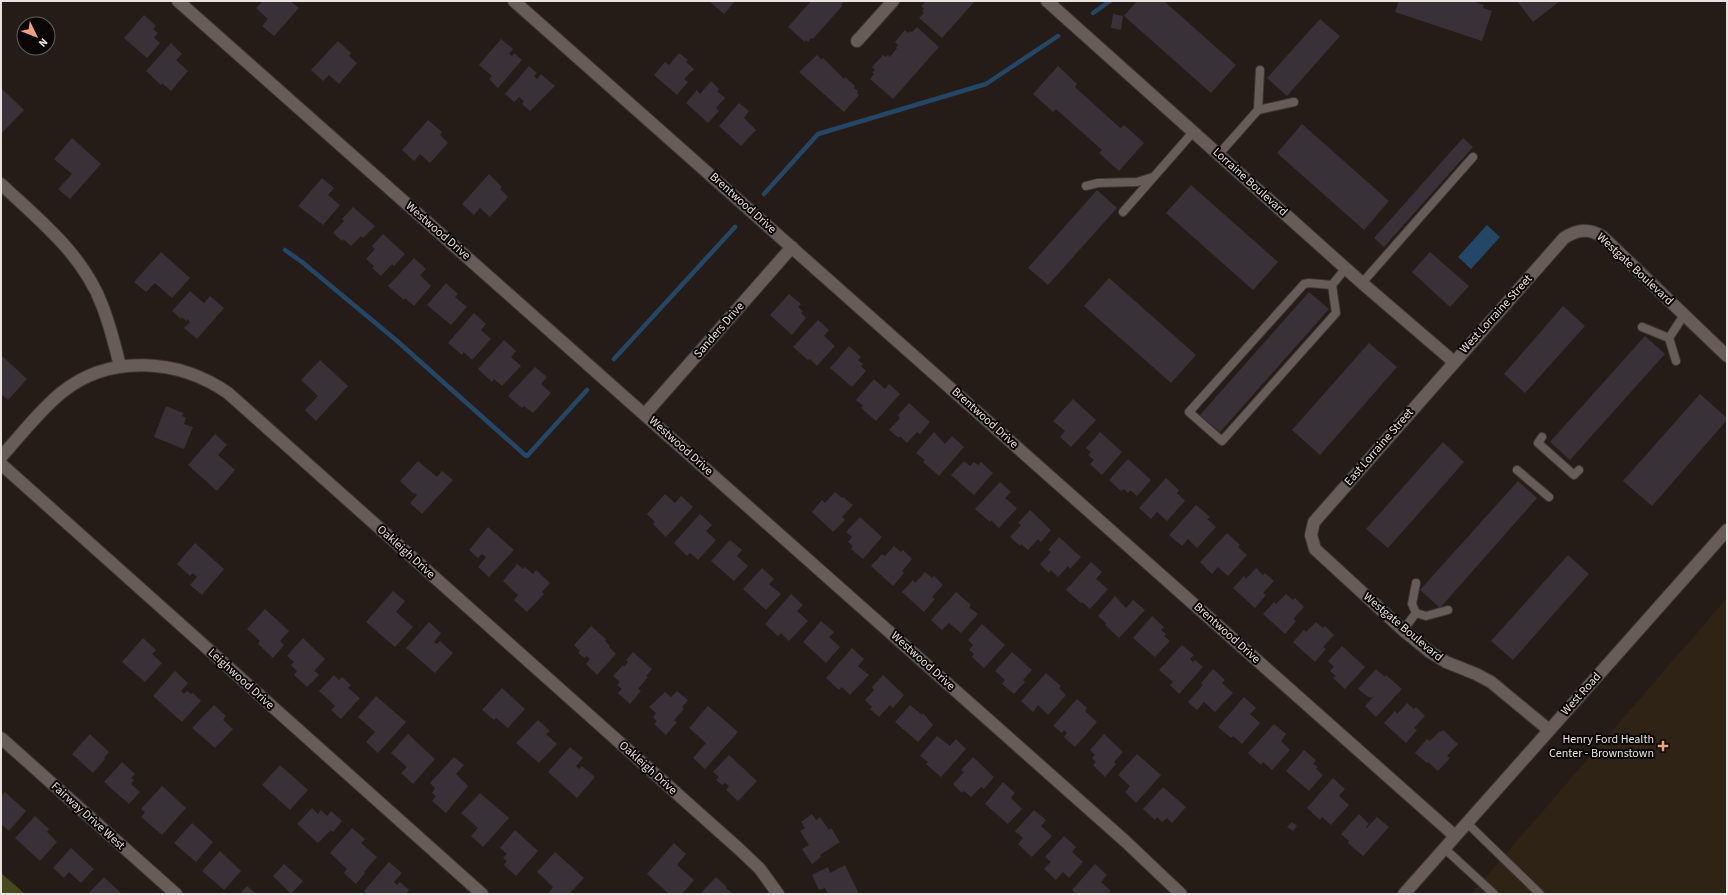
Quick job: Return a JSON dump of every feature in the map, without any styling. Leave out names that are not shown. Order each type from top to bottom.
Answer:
[{"type":"street","name":"Westwood Drive","points":[[178,1],[1114,830],[1181,894]]},
{"type":"street","name":"Brentwood Drive","points":[[514,1],[1455,836]]},
{"type":"street","points":[[857,41],[893,1]]},
{"type":"street","name":"Lorraine Boulevard","points":[[1047,1],[1362,283],[1454,362]]},
{"type":"street","points":[[1,184],[58,238],[77,259],[89,278],[102,304],[120,366]]},
{"type":"street","name":"Westgate Boulevard","points":[[1539,267],[1564,238],[1574,232],[1585,230],[1595,232],[1603,237],[1727,356]]},
{"type":"street","name":"Sanders Drive","points":[[645,414],[792,247]]},
{"type":"street","name":"West Lorraine Street","points":[[1454,362],[1539,267]]},
{"type":"street","name":"East Lorraine Street","points":[[1311,535],[1314,522],[1318,516],[1454,362]]},
{"type":"street","name":"Oakleigh Drive","points":[[1,457],[47,405],[62,392],[89,376],[120,366],[148,364],[178,368],[216,384],[228,393],[739,849],[760,869],[778,894]]},
{"type":"street","name":"Leighwood Drive","points":[[1,464],[482,894]]},
{"type":"street","name":"West Road","points":[[1404,894],[1727,530]]},
{"type":"street","name":"Westgate Boulevard","points":[[1311,535],[1315,549],[1318,553],[1403,630],[1430,652],[1446,662],[1476,674],[1491,682],[1549,730]]},
{"type":"street","name":"Fairway Drive West","points":[[1,738],[176,894]]},
{"type":"lane","points":[[1258,110],[1260,70]]},
{"type":"lane","points":[[1219,154],[1258,110],[1294,102]]},
{"type":"lane","points":[[1123,212],[1194,131]]},
{"type":"lane","points":[[1362,283],[1473,158]]},
{"type":"lane","points":[[1086,186],[1098,183],[1137,182],[1154,177]]},
{"type":"lane","points":[[1332,285],[1304,284],[1189,412],[1222,441],[1336,313],[1332,285],[1346,268]]},
{"type":"lane","points":[[1669,338],[1684,315]]},
{"type":"lane","points":[[1642,327],[1669,338]]},
{"type":"lane","points":[[1669,338],[1676,361]]},
{"type":"lane","points":[[1542,437],[1538,443],[1574,476],[1579,470]]},
{"type":"lane","points":[[1517,470],[1549,497]]},
{"type":"lane","points":[[1416,583],[1412,604],[1416,613],[1426,616],[1448,610]]},
{"type":"lane","points":[[1403,630],[1416,613]]},
{"type":"lane","points":[[1467,822],[1540,894]]},
{"type":"lane","points":[[1444,848],[1494,894]]},
{"type":"shaded area","name":"Henry Ford Health Center - Brownstown","points":[[1727,598],[1727,894],[1471,894]]},
{"type":"green space","points":[[1,873],[25,894],[1,894]]},
{"type":"water","points":[[1487,225],[1500,237],[1471,269],[1458,257]]},
{"type":"building","points":[[263,1],[290,1],[299,8],[274,36],[262,26],[268,19],[256,8]]},
{"type":"building","points":[[709,1],[735,1],[724,14]]},
{"type":"building","points":[[811,1],[844,1],[841,5],[842,6],[813,39],[811,38],[808,42],[806,40],[805,42],[788,27]]},
{"type":"building","points":[[926,1],[975,1],[942,38],[919,18],[924,13],[922,11],[924,9],[921,6]]},
{"type":"building","points":[[1137,1],[1164,1],[1236,65],[1211,93],[1124,16]]},
{"type":"building","points":[[1399,1],[1472,1],[1484,5],[1483,8],[1492,11],[1482,41],[1395,12]]},
{"type":"building","points":[[1517,1],[1560,1],[1533,22]]},
{"type":"building","points":[[1113,14],[1123,16],[1121,30],[1111,28]]},
{"type":"building","points":[[144,15],[156,26],[153,29],[158,33],[154,38],[160,43],[147,58],[124,38]]},
{"type":"building","points":[[1320,19],[1340,36],[1287,96],[1267,78]]},
{"type":"building","points":[[917,27],[939,47],[893,99],[870,79],[874,74],[872,72],[875,70],[872,67],[883,55],[886,57],[888,55],[890,57],[898,45],[895,42],[905,30],[908,33],[910,31],[912,32]]},
{"type":"building","points":[[501,39],[513,49],[509,54],[512,56],[514,53],[522,60],[498,88],[489,79],[492,76],[479,65]]},
{"type":"building","points":[[338,41],[351,53],[349,56],[357,63],[339,84],[329,75],[323,81],[311,70]]},
{"type":"building","points":[[171,43],[182,54],[176,60],[188,71],[171,91],[162,83],[161,85],[146,71]]},
{"type":"building","points":[[679,53],[688,60],[686,62],[694,69],[684,79],[688,82],[677,95],[654,75],[665,62],[669,65]]},
{"type":"building","points":[[817,55],[821,59],[823,58],[844,79],[845,77],[855,86],[854,88],[858,91],[857,93],[859,95],[844,112],[799,72]]},
{"type":"building","points":[[529,66],[537,73],[534,76],[537,79],[541,74],[555,86],[530,111],[522,104],[524,101],[519,97],[514,102],[505,94]]},
{"type":"building","points":[[1058,66],[1077,84],[1075,87],[1119,127],[1121,128],[1124,125],[1144,143],[1119,171],[1099,153],[1102,150],[1056,109],[1053,112],[1033,94]]},
{"type":"building","points":[[711,81],[719,89],[717,91],[725,98],[716,108],[719,111],[708,123],[686,103],[697,90],[700,94]]},
{"type":"building","points":[[1,88],[24,110],[1,134]]},
{"type":"building","points":[[739,103],[749,111],[744,118],[756,130],[741,146],[719,126]]},
{"type":"building","points":[[428,120],[442,132],[440,135],[448,143],[430,163],[420,154],[414,161],[402,150]]},
{"type":"building","points":[[1302,124],[1389,201],[1364,230],[1277,153]]},
{"type":"building","points":[[72,138],[101,164],[70,199],[58,189],[72,174],[54,159]]},
{"type":"building","points":[[1463,138],[1473,147],[1384,247],[1374,238]]},
{"type":"building","points":[[489,174],[502,187],[500,189],[508,197],[490,217],[480,208],[474,215],[462,204]]},
{"type":"building","points":[[322,178],[334,188],[328,195],[340,205],[323,225],[298,206]]},
{"type":"building","points":[[1191,185],[1278,262],[1253,290],[1166,213]]},
{"type":"building","points":[[1097,190],[1117,208],[1048,285],[1028,268]]},
{"type":"building","points":[[353,207],[375,226],[363,238],[361,236],[351,246],[343,239],[342,241],[333,233],[344,221],[342,219]]},
{"type":"building","points":[[383,234],[405,254],[394,266],[392,264],[381,276],[372,268],[374,266],[366,259],[375,249],[372,246]]},
{"type":"building","points":[[161,252],[190,278],[172,298],[155,283],[146,292],[134,282]]},
{"type":"building","points":[[1430,252],[1469,286],[1450,307],[1412,272]]},
{"type":"building","points":[[414,258],[426,269],[420,275],[431,286],[414,306],[405,298],[404,300],[388,286]]},
{"type":"building","points":[[1109,278],[1196,355],[1171,383],[1084,306]]},
{"type":"building","points":[[446,283],[458,294],[455,297],[467,307],[451,325],[427,305]]},
{"type":"building","points":[[190,291],[204,303],[210,296],[224,308],[197,339],[184,328],[190,322],[188,319],[186,321],[182,317],[181,319],[172,311]]},
{"type":"building","points":[[1309,292],[1329,309],[1220,432],[1200,415]]},
{"type":"building","points":[[789,294],[801,304],[798,307],[803,311],[801,313],[806,318],[792,335],[770,315]]},
{"type":"building","points":[[1563,306],[1585,326],[1525,393],[1504,374]]},
{"type":"building","points":[[474,313],[486,324],[481,330],[491,339],[472,360],[464,352],[462,355],[448,343]]},
{"type":"building","points":[[818,320],[829,330],[824,336],[835,346],[817,366],[793,347]]},
{"type":"building","points":[[1645,336],[1665,354],[1570,460],[1550,442]]},
{"type":"building","points":[[504,340],[516,351],[511,357],[521,366],[502,386],[494,379],[492,382],[478,369]]},
{"type":"building","points":[[1369,343],[1397,367],[1320,455],[1292,430]]},
{"type":"building","points":[[849,346],[861,357],[858,360],[863,364],[861,366],[866,371],[852,387],[830,368]]},
{"type":"building","points":[[1,355],[27,379],[8,400],[1,394]]},
{"type":"building","points":[[320,360],[348,386],[316,421],[305,410],[318,396],[301,380]]},
{"type":"building","points":[[535,367],[547,377],[541,384],[551,393],[533,413],[524,406],[522,408],[508,396]]},
{"type":"building","points":[[874,379],[885,389],[889,384],[900,394],[876,421],[861,408],[863,406],[856,400]]},
{"type":"building","points":[[1700,394],[1727,418],[1727,420],[1652,506],[1623,481]]},
{"type":"building","points":[[1073,399],[1096,420],[1071,447],[1060,437],[1065,431],[1053,421]]},
{"type":"building","points":[[909,403],[930,422],[920,434],[917,432],[907,443],[900,436],[899,438],[889,430],[900,418],[898,415]]},
{"type":"building","points":[[166,406],[183,413],[182,416],[186,418],[184,424],[193,427],[184,449],[154,437]]},
{"type":"building","points":[[934,432],[945,444],[952,436],[964,447],[939,476],[923,462],[925,460],[916,453]]},
{"type":"building","points":[[1100,432],[1122,452],[1102,475],[1090,464],[1094,460],[1088,455],[1091,452],[1086,448]]},
{"type":"building","points":[[215,434],[227,445],[218,455],[235,470],[217,491],[188,465]]},
{"type":"building","points":[[1443,442],[1464,462],[1388,548],[1366,529]]},
{"type":"building","points":[[1128,459],[1151,480],[1137,496],[1130,490],[1128,493],[1124,489],[1121,491],[1109,480]]},
{"type":"building","points":[[418,461],[437,477],[442,471],[453,480],[422,514],[410,503],[417,495],[400,481]]},
{"type":"building","points":[[964,461],[970,466],[974,462],[978,465],[981,462],[993,473],[974,495],[951,475]]},
{"type":"building","points":[[1166,478],[1179,490],[1177,493],[1185,501],[1167,521],[1157,512],[1151,519],[1139,508]]},
{"type":"building","points":[[1518,481],[1537,498],[1440,608],[1420,590]]},
{"type":"building","points":[[1000,482],[1011,492],[1005,498],[1017,508],[999,528],[991,520],[990,522],[975,509]]},
{"type":"building","points":[[835,492],[853,505],[842,517],[845,520],[833,532],[812,512],[822,500],[825,503]]},
{"type":"building","points":[[665,494],[675,503],[681,496],[693,507],[666,537],[653,524],[655,522],[647,514]]},
{"type":"building","points":[[1196,505],[1210,517],[1207,519],[1216,527],[1197,548],[1188,539],[1182,546],[1169,535]]},
{"type":"building","points":[[1030,510],[1051,530],[1041,542],[1038,539],[1028,550],[1021,544],[1020,546],[1010,537],[1021,525],[1018,523]]},
{"type":"building","points":[[700,514],[712,525],[706,531],[716,540],[698,560],[690,553],[687,556],[674,543]]},
{"type":"building","points":[[860,517],[882,537],[863,559],[851,549],[853,546],[848,542],[852,537],[846,532]]},
{"type":"building","points":[[488,527],[514,550],[489,577],[478,567],[486,557],[482,554],[478,558],[469,550]]},
{"type":"building","points":[[1227,533],[1240,545],[1238,547],[1247,555],[1228,576],[1218,567],[1212,574],[1200,562]]},
{"type":"building","points":[[1059,537],[1081,557],[1070,569],[1068,566],[1058,577],[1051,570],[1049,573],[1040,564],[1051,552],[1048,550]]},
{"type":"building","points":[[730,540],[742,550],[737,556],[748,566],[734,581],[711,561]]},
{"type":"building","points":[[195,543],[224,569],[202,595],[190,585],[197,577],[193,573],[190,576],[177,564]]},
{"type":"building","points":[[894,546],[901,552],[903,550],[912,559],[902,571],[904,573],[893,586],[871,566],[882,554],[885,556]]},
{"type":"building","points":[[1568,555],[1589,574],[1513,660],[1491,641]]},
{"type":"building","points":[[1091,562],[1102,572],[1096,579],[1108,589],[1090,609],[1066,590]]},
{"type":"building","points":[[517,564],[523,569],[525,567],[533,574],[536,570],[550,583],[542,592],[544,594],[527,612],[514,600],[518,595],[503,581]]},
{"type":"building","points":[[762,568],[774,579],[769,584],[781,594],[766,610],[743,589]]},
{"type":"building","points":[[1256,568],[1263,575],[1265,573],[1274,581],[1263,593],[1266,595],[1255,608],[1233,588],[1244,576],[1246,579]]},
{"type":"building","points":[[925,572],[932,578],[934,576],[943,585],[932,597],[935,599],[924,612],[902,592],[913,580],[915,583]]},
{"type":"building","points":[[393,591],[405,601],[396,612],[413,627],[395,647],[366,622]]},
{"type":"building","points":[[956,592],[971,605],[969,607],[978,614],[961,633],[949,623],[942,630],[931,620]]},
{"type":"building","points":[[791,594],[803,605],[797,611],[808,621],[789,641],[781,633],[778,636],[765,624]]},
{"type":"building","points":[[1286,594],[1293,600],[1295,598],[1304,607],[1293,619],[1296,621],[1285,634],[1263,614],[1274,602],[1276,604]]},
{"type":"building","points":[[1115,596],[1126,608],[1133,600],[1145,610],[1119,638],[1098,616]]},
{"type":"building","points":[[265,609],[289,631],[280,641],[284,645],[273,658],[258,644],[260,641],[247,629]]},
{"type":"building","points":[[1152,616],[1164,627],[1161,630],[1166,634],[1164,636],[1170,641],[1155,657],[1133,638]]},
{"type":"building","points":[[821,621],[834,632],[829,637],[840,647],[826,663],[803,642]]},
{"type":"building","points":[[429,622],[441,633],[434,642],[437,644],[440,641],[453,653],[435,673],[406,648]]},
{"type":"building","points":[[1316,622],[1323,628],[1325,626],[1334,635],[1323,647],[1326,649],[1315,662],[1293,642],[1304,630],[1306,632]]},
{"type":"building","points":[[982,624],[1005,645],[984,668],[972,657],[974,654],[969,650],[973,645],[968,640]]},
{"type":"building","points":[[591,626],[606,639],[605,641],[610,646],[609,647],[616,654],[597,675],[586,664],[590,659],[586,656],[585,658],[578,653],[580,651],[574,645]]},
{"type":"building","points":[[143,638],[156,650],[152,654],[162,663],[145,682],[122,662]]},
{"type":"building","points":[[303,638],[325,659],[314,671],[319,675],[307,687],[294,675],[297,671],[291,665],[294,662],[287,656]]},
{"type":"building","points":[[1182,645],[1194,655],[1190,659],[1193,662],[1195,660],[1203,667],[1179,694],[1170,685],[1173,682],[1159,670]]},
{"type":"building","points":[[1342,646],[1365,667],[1345,689],[1333,678],[1336,676],[1330,671],[1334,667],[1328,661]]},
{"type":"building","points":[[852,648],[864,659],[858,666],[869,675],[850,695],[842,687],[839,690],[826,678]]},
{"type":"building","points":[[633,652],[652,669],[646,676],[648,677],[638,689],[641,691],[630,704],[618,693],[622,689],[617,685],[620,682],[613,676],[623,665],[624,667],[628,662],[626,660]]},
{"type":"building","points":[[1012,652],[1032,670],[1023,680],[1025,682],[1014,694],[1002,684],[1005,680],[995,671]]},
{"type":"building","points":[[1213,669],[1225,680],[1222,683],[1233,693],[1215,712],[1204,702],[1197,710],[1188,702],[1203,685],[1201,683]]},
{"type":"building","points":[[1376,669],[1385,677],[1386,675],[1402,689],[1376,717],[1365,706],[1374,696],[1371,698],[1358,689]]},
{"type":"building","points":[[175,671],[188,683],[181,691],[184,694],[187,691],[191,694],[193,693],[201,701],[182,722],[153,696]]},
{"type":"building","points":[[1046,673],[1061,686],[1059,688],[1066,695],[1048,715],[1038,705],[1033,712],[1021,701]]},
{"type":"building","points":[[334,675],[339,680],[342,677],[351,685],[348,688],[360,698],[341,719],[331,710],[335,706],[319,691]]},
{"type":"building","points":[[883,675],[904,695],[893,708],[890,705],[879,717],[870,709],[872,707],[865,700],[874,690],[872,687]]},
{"type":"building","points":[[502,688],[525,709],[508,728],[496,718],[494,720],[482,710]]},
{"type":"building","points":[[677,691],[688,700],[682,707],[684,709],[674,720],[677,722],[666,735],[654,724],[657,721],[653,717],[656,713],[649,707],[665,692],[671,697]]},
{"type":"building","points":[[376,696],[406,722],[378,753],[366,742],[375,732],[358,717]]},
{"type":"building","points":[[1244,697],[1256,708],[1250,714],[1260,723],[1242,744],[1233,736],[1231,738],[1218,727]]},
{"type":"building","points":[[1077,699],[1087,708],[1085,711],[1097,722],[1075,747],[1064,737],[1067,733],[1064,730],[1062,733],[1053,726]]},
{"type":"building","points":[[1407,703],[1414,709],[1416,707],[1425,716],[1414,728],[1417,730],[1406,743],[1384,723],[1395,711],[1397,714]]},
{"type":"building","points":[[214,705],[226,716],[223,720],[233,729],[215,748],[192,728]]},
{"type":"building","points":[[910,705],[922,715],[923,713],[933,725],[918,742],[895,722]]},
{"type":"building","points":[[708,706],[738,732],[705,769],[693,758],[706,743],[689,728]]},
{"type":"building","points":[[538,720],[550,731],[546,734],[557,744],[539,763],[516,743]]},
{"type":"building","points":[[1274,724],[1286,734],[1281,741],[1290,750],[1272,770],[1263,762],[1261,765],[1248,753]]},
{"type":"building","points":[[1443,730],[1458,744],[1447,756],[1450,758],[1438,771],[1415,753],[1427,739],[1430,741]]},
{"type":"building","points":[[90,734],[109,752],[93,773],[72,754]]},
{"type":"building","points":[[408,734],[435,759],[413,784],[401,773],[407,767],[391,753]]},
{"type":"building","points":[[1104,734],[1123,752],[1114,762],[1116,764],[1105,777],[1093,765],[1096,762],[1092,758],[1095,755],[1090,750]]},
{"type":"building","points":[[937,736],[950,746],[956,739],[966,749],[941,777],[926,764],[928,762],[920,756]]},
{"type":"building","points":[[570,747],[583,758],[576,766],[579,769],[582,766],[595,777],[577,798],[548,772]]},
{"type":"building","points":[[1304,750],[1316,760],[1313,764],[1318,767],[1316,769],[1323,775],[1309,791],[1286,771]]},
{"type":"building","points":[[1137,754],[1161,775],[1136,803],[1125,792],[1130,786],[1118,775]]},
{"type":"building","points":[[729,755],[757,781],[738,801],[726,790],[729,786],[725,783],[722,785],[716,780],[719,777],[713,772]]},
{"type":"building","points":[[454,757],[464,765],[456,774],[468,786],[446,813],[432,801],[436,796],[432,793],[435,788],[430,783]]},
{"type":"building","points":[[973,757],[994,777],[984,789],[981,787],[971,797],[964,791],[962,793],[953,784],[964,772],[961,770]]},
{"type":"building","points":[[122,762],[135,774],[131,778],[134,780],[131,784],[140,792],[129,804],[104,782]]},
{"type":"building","points":[[280,765],[308,790],[290,810],[262,785]]},
{"type":"building","points":[[1333,778],[1345,789],[1339,796],[1349,805],[1331,825],[1322,817],[1320,820],[1307,808]]},
{"type":"building","points":[[1003,782],[1015,793],[1011,798],[1022,809],[1008,824],[985,804]]},
{"type":"building","points":[[162,786],[186,808],[162,835],[141,817],[145,812],[141,809]]},
{"type":"building","points":[[1163,787],[1186,807],[1172,823],[1167,818],[1162,822],[1157,817],[1155,820],[1143,809]]},
{"type":"building","points":[[5,792],[26,811],[9,831],[1,824],[1,796]]},
{"type":"building","points":[[480,793],[509,818],[483,847],[471,836],[478,828],[461,813]]},
{"type":"building","points":[[312,808],[318,814],[321,810],[327,816],[331,811],[342,821],[333,832],[331,830],[318,843],[297,824]]},
{"type":"building","points":[[1034,810],[1046,820],[1041,826],[1052,836],[1032,857],[1018,844],[1023,838],[1015,831]]},
{"type":"building","points":[[812,814],[816,820],[820,817],[829,830],[831,828],[840,842],[820,855],[821,857],[812,864],[802,849],[809,845],[800,831],[805,828],[801,822]]},
{"type":"building","points":[[1359,814],[1369,824],[1366,827],[1367,828],[1377,817],[1389,827],[1363,856],[1348,843],[1349,841],[1341,834]]},
{"type":"building","points":[[35,816],[49,829],[47,832],[57,842],[40,861],[15,838]]},
{"type":"building","points":[[1292,822],[1297,826],[1293,831],[1287,827]]},
{"type":"building","points":[[192,823],[213,842],[196,862],[174,843]]},
{"type":"building","points":[[352,828],[365,839],[361,843],[377,857],[356,884],[344,873],[347,869],[330,853]]},
{"type":"building","points":[[515,830],[538,851],[516,876],[504,865],[507,861],[503,858],[507,854],[500,848]]},
{"type":"building","points":[[1064,836],[1076,847],[1072,852],[1083,862],[1069,878],[1063,872],[1056,880],[1044,869],[1051,862],[1045,857]]},
{"type":"building","points":[[674,843],[686,854],[677,865],[694,880],[682,894],[669,894],[647,874]]},
{"type":"building","points":[[71,848],[94,869],[81,883],[69,872],[64,878],[53,868]]},
{"type":"building","points":[[220,851],[241,871],[224,890],[202,871]]},
{"type":"building","points":[[555,852],[584,878],[569,894],[548,894],[553,887],[537,872]]},
{"type":"building","points":[[389,862],[402,873],[394,882],[397,885],[400,882],[409,890],[406,894],[367,894],[364,891]]},
{"type":"building","points":[[284,864],[303,881],[291,894],[273,876]]},
{"type":"building","points":[[1095,864],[1107,875],[1101,882],[1111,891],[1108,894],[1076,894],[1072,890]]},
{"type":"building","points":[[845,865],[859,894],[828,894],[825,888],[819,890],[812,875],[828,867],[830,873]]},
{"type":"building","points":[[104,877],[122,894],[88,894]]},
{"type":"building","points":[[716,877],[727,887],[726,888],[733,894],[700,894]]},
{"type":"building","points":[[247,886],[256,894],[240,894]]},
{"type":"waterway","points":[[1093,13],[1110,1]]},
{"type":"waterway","points":[[764,194],[818,134],[986,84],[1058,36]]},
{"type":"waterway","points":[[614,359],[735,227]]},
{"type":"waterway","points":[[285,250],[302,262],[396,340],[527,456],[587,390]]},
{"type":"place","name":"Henry Ford Health Center - Brownstown","points":[[1663,746]]}]
